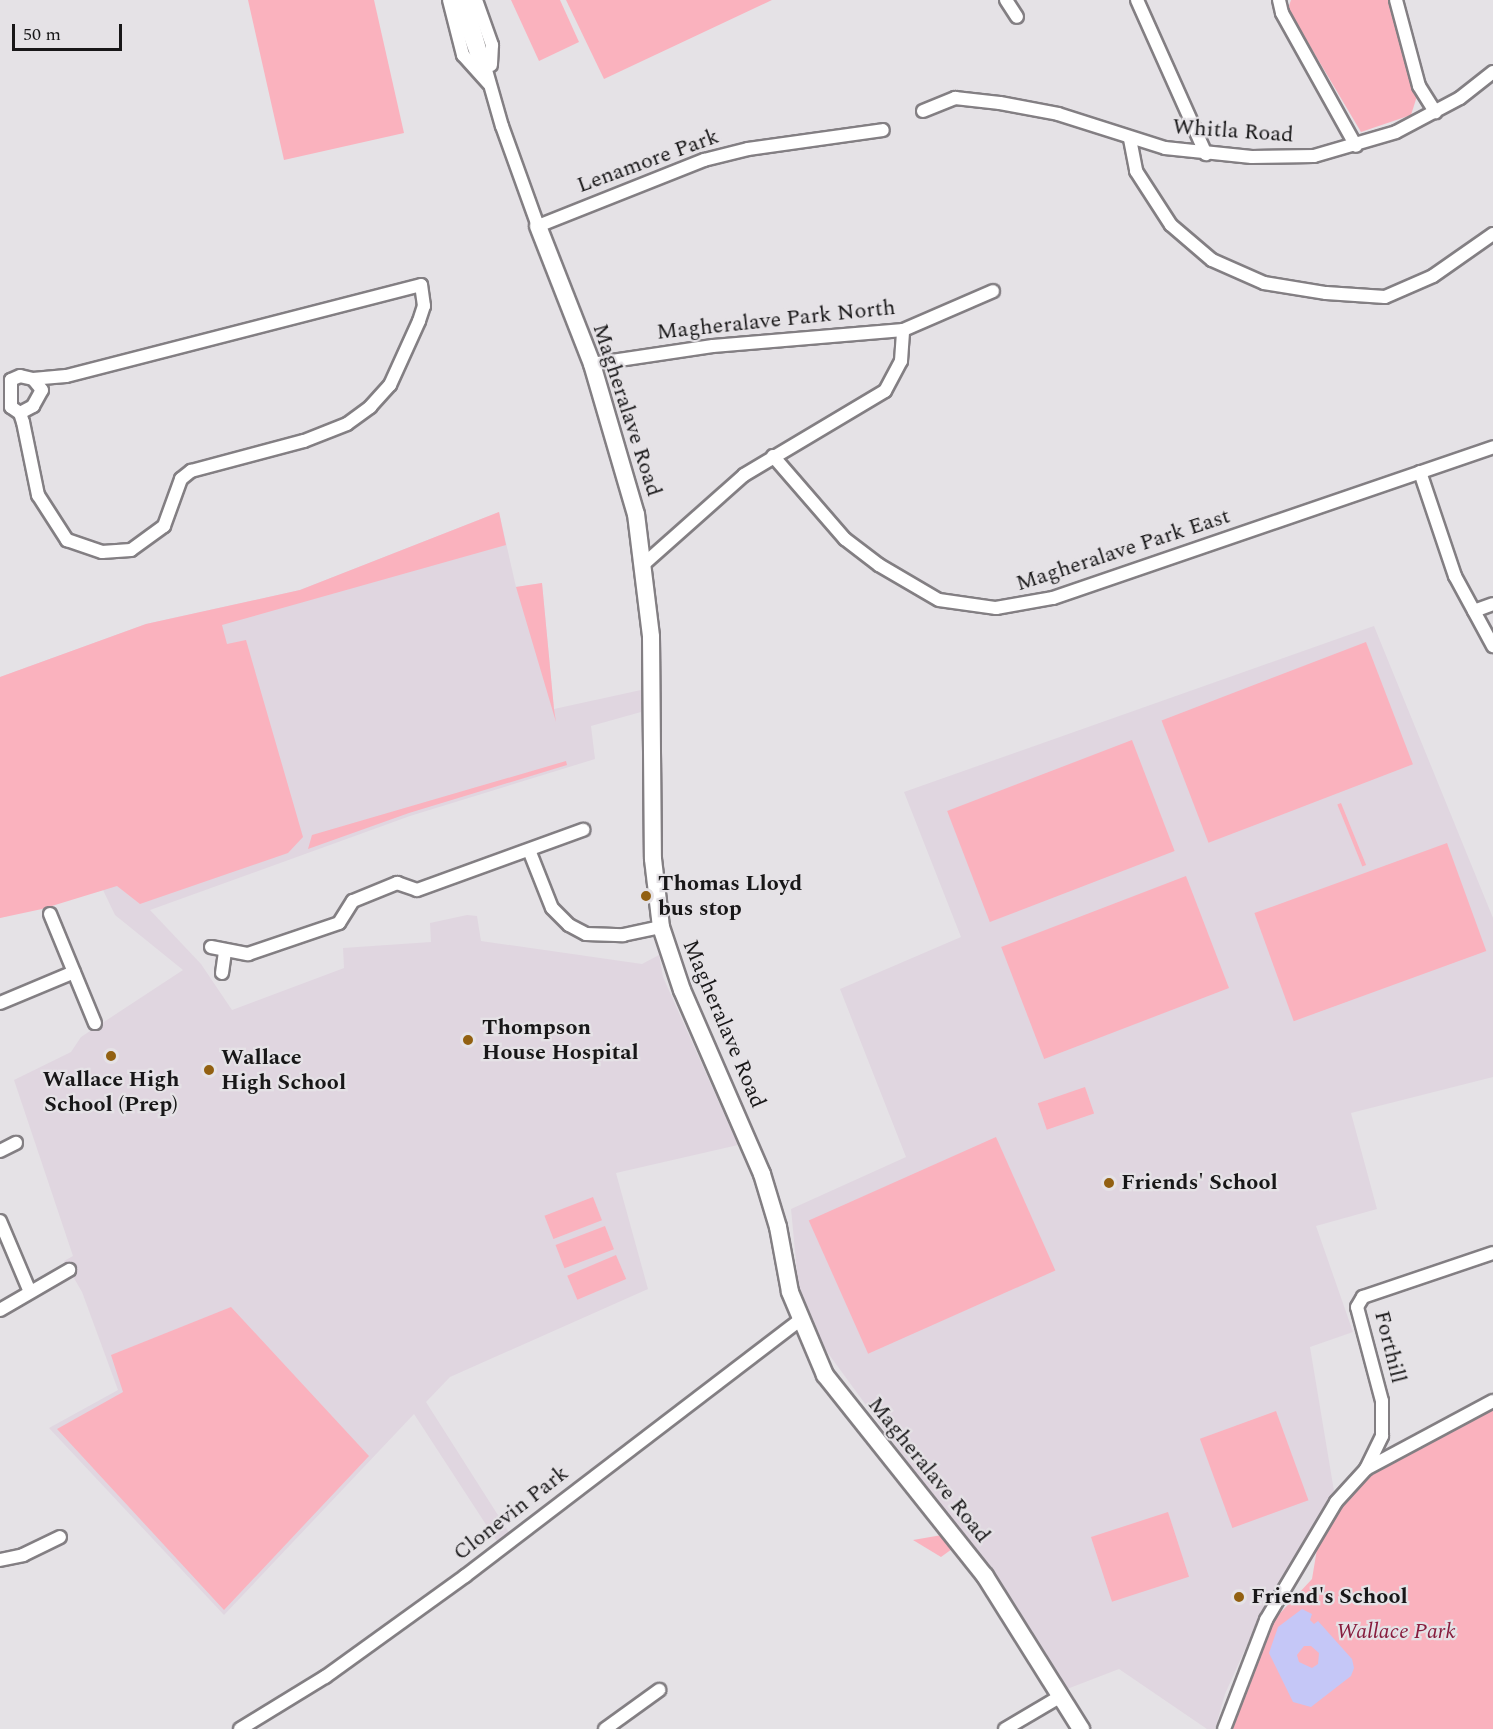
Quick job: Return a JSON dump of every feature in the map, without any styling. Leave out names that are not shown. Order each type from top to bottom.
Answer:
[{"type":"street","name":"Magheralave Road","points":[[449,0],[463,55],[489,85]]},
{"type":"street","name":"Magheralave Road","points":[[457,0],[473,52],[489,85],[538,226],[592,364],[625,467],[645,563],[653,669],[652,859],[661,927],[682,990],[762,1174],[778,1227],[790,1292],[832,1384],[985,1576],[1081,1729]]},
{"type":"street","name":"Magheralave Road","points":[[466,0],[483,49],[489,85]]},
{"type":"street","name":"Magheralave Road","points":[[476,0],[492,45],[489,85]]},
{"type":"street","points":[[1137,0],[1206,154]]},
{"type":"street","points":[[1279,0],[1282,13],[1356,146]]},
{"type":"street","points":[[1396,0],[1419,86],[1435,112]]},
{"type":"street","name":"Whitla Road","points":[[923,111],[955,98],[1031,107],[1130,139],[1206,154],[1314,156],[1356,146],[1396,132],[1435,112],[1493,72]]},
{"type":"street","name":"Lenamore Park","points":[[538,226],[704,160],[793,142],[884,130]]},
{"type":"street","points":[[1130,139],[1136,171],[1172,225],[1212,260],[1264,283],[1326,293],[1385,297],[1433,276],[1493,234]]},
{"type":"street","points":[[20,413],[38,400],[41,384],[33,379],[20,376],[5,379],[11,407],[20,413],[38,495],[67,540],[102,552],[131,550],[164,526],[181,479],[191,471],[304,441],[347,424],[370,407],[390,385],[418,321],[423,306],[421,285],[78,373],[33,379]]},
{"type":"street","name":"Magheralave Park North","points":[[592,364],[703,347],[903,330],[993,291]]},
{"type":"street","points":[[645,563],[730,486],[773,456],[885,391],[902,361],[903,330]]},
{"type":"street","name":"Magheralave Park East","points":[[773,456],[845,539],[879,565],[939,600],[996,608],[1053,598],[1493,447]]},
{"type":"street","points":[[1420,472],[1455,576],[1493,646]]},
{"type":"street","points":[[1474,612],[1493,604]]},
{"type":"street","points":[[211,947],[248,954],[339,923],[353,901],[397,883],[417,890],[584,830]]},
{"type":"street","points":[[529,850],[552,908],[568,925],[595,934],[623,934],[661,927]]},
{"type":"street","points":[[50,914],[95,1023]]},
{"type":"street","points":[[222,973],[225,951]]},
{"type":"street","points":[[0,1002],[74,972]]},
{"type":"street","points":[[0,1151],[15,1143]]},
{"type":"street","points":[[0,1221],[30,1292]]},
{"type":"street","name":"Forthill","points":[[1224,1729],[1266,1620],[1336,1502],[1366,1469],[1382,1436],[1382,1401],[1357,1307],[1362,1297],[1493,1253]]},
{"type":"street","points":[[0,1310],[69,1270]]},
{"type":"street","name":"Clonevin Park","points":[[246,1727],[325,1677],[465,1576],[801,1319]]},
{"type":"street","name":"Forthill","points":[[1366,1469],[1493,1401]]},
{"type":"street","points":[[0,1560],[23,1555],[60,1537]]},
{"type":"street","points":[[605,1729],[659,1690]]},
{"type":"street","points":[[1005,1729],[1061,1696]]},
{"type":"shaded area","name":"Wallace High School","points":[[499,512],[516,587],[542,583],[554,709],[641,690],[641,712],[591,726],[595,759],[410,816],[150,910],[201,964],[232,1010],[344,968],[343,948],[431,942],[430,923],[467,915],[477,916],[481,941],[642,964],[659,955],[663,977],[738,1145],[616,1173],[648,1289],[450,1377],[426,1402],[510,1534],[498,1543],[414,1414],[224,1615],[49,1428],[118,1390],[82,1292],[64,1261],[73,1256],[14,1080],[71,1052],[81,1037],[183,970],[115,915],[103,890],[0,918],[0,677],[146,624],[300,590]]},
{"type":"shaded area","name":"Friends' School","points":[[1374,626],[1493,918],[1493,1077],[1351,1113],[1377,1209],[1316,1226],[1353,1332],[1310,1347],[1334,1491],[1259,1618],[1225,1694],[1215,1729],[1207,1729],[1119,1669],[1067,1689],[1011,1603],[822,1345],[800,1303],[791,1209],[906,1157],[840,989],[961,937],[904,792]]},
{"type":"green space","points":[[248,0],[374,0],[404,133],[284,160]]},
{"type":"green space","points":[[511,0],[560,0],[579,42],[539,61]]},
{"type":"green space","points":[[566,0],[772,0],[604,79]]},
{"type":"green space","points":[[1291,0],[1391,0],[1418,93],[1411,115],[1361,132],[1288,9]]},
{"type":"green space","points":[[499,512],[506,545],[222,625],[227,644],[246,640],[303,837],[288,853],[140,904],[117,886],[42,909],[0,918],[0,677],[146,624],[300,590]]},
{"type":"green space","points":[[542,583],[554,709],[556,722],[516,587]]},
{"type":"green space","points":[[1366,642],[1413,764],[1208,843],[1162,720]]},
{"type":"green space","points":[[1132,740],[1175,851],[990,922],[947,811]]},
{"type":"green space","points":[[566,761],[567,765],[409,813],[308,849],[312,835]]},
{"type":"green space","points":[[1341,803],[1366,865],[1362,867],[1337,804]]},
{"type":"green space","points":[[1447,843],[1486,951],[1294,1021],[1254,913]]},
{"type":"green space","points":[[1186,876],[1229,988],[1044,1059],[1001,947]]},
{"type":"green space","points":[[1085,1087],[1094,1113],[1047,1130],[1038,1103]]},
{"type":"green space","points":[[996,1137],[1055,1270],[868,1354],[809,1220]]},
{"type":"green space","points":[[593,1197],[602,1220],[553,1239],[544,1216]]},
{"type":"green space","points":[[605,1226],[614,1249],[564,1268],[556,1245]]},
{"type":"green space","points":[[616,1255],[626,1279],[577,1300],[567,1276]]},
{"type":"green space","points":[[231,1307],[369,1456],[224,1610],[57,1429],[123,1392],[111,1355]]},
{"type":"green space","name":"Wallace Park","points":[[1493,1410],[1493,1729],[1233,1729],[1270,1624],[1312,1579],[1318,1543],[1339,1506],[1369,1472]]},
{"type":"green space","points":[[1276,1411],[1308,1500],[1232,1528],[1200,1439]]},
{"type":"green space","points":[[1168,1512],[1189,1577],[1112,1602],[1091,1537]]},
{"type":"green space","points":[[942,1535],[952,1549],[941,1557],[913,1540]]},
{"type":"water","points":[[1302,1609],[1312,1614],[1310,1620],[1314,1624],[1318,1621],[1352,1659],[1354,1668],[1351,1676],[1311,1707],[1293,1702],[1269,1653],[1278,1627]],"holes":[[[1304,1646],[1311,1646],[1319,1653],[1318,1664],[1312,1668],[1299,1662],[1297,1655]]]},
{"type":"place","name":"Thomas Lloyd bus stop","points":[[646,896]]},
{"type":"place","name":"Thompson House Hospital","points":[[468,1040]]},
{"type":"place","name":"Wallace High School (Prep)","points":[[111,1056]]},
{"type":"place","name":"Wallace High School","points":[[209,1070]]},
{"type":"place","name":"Friends' School","points":[[1109,1183]]},
{"type":"place","name":"Friend's School","points":[[1239,1597]]}]
